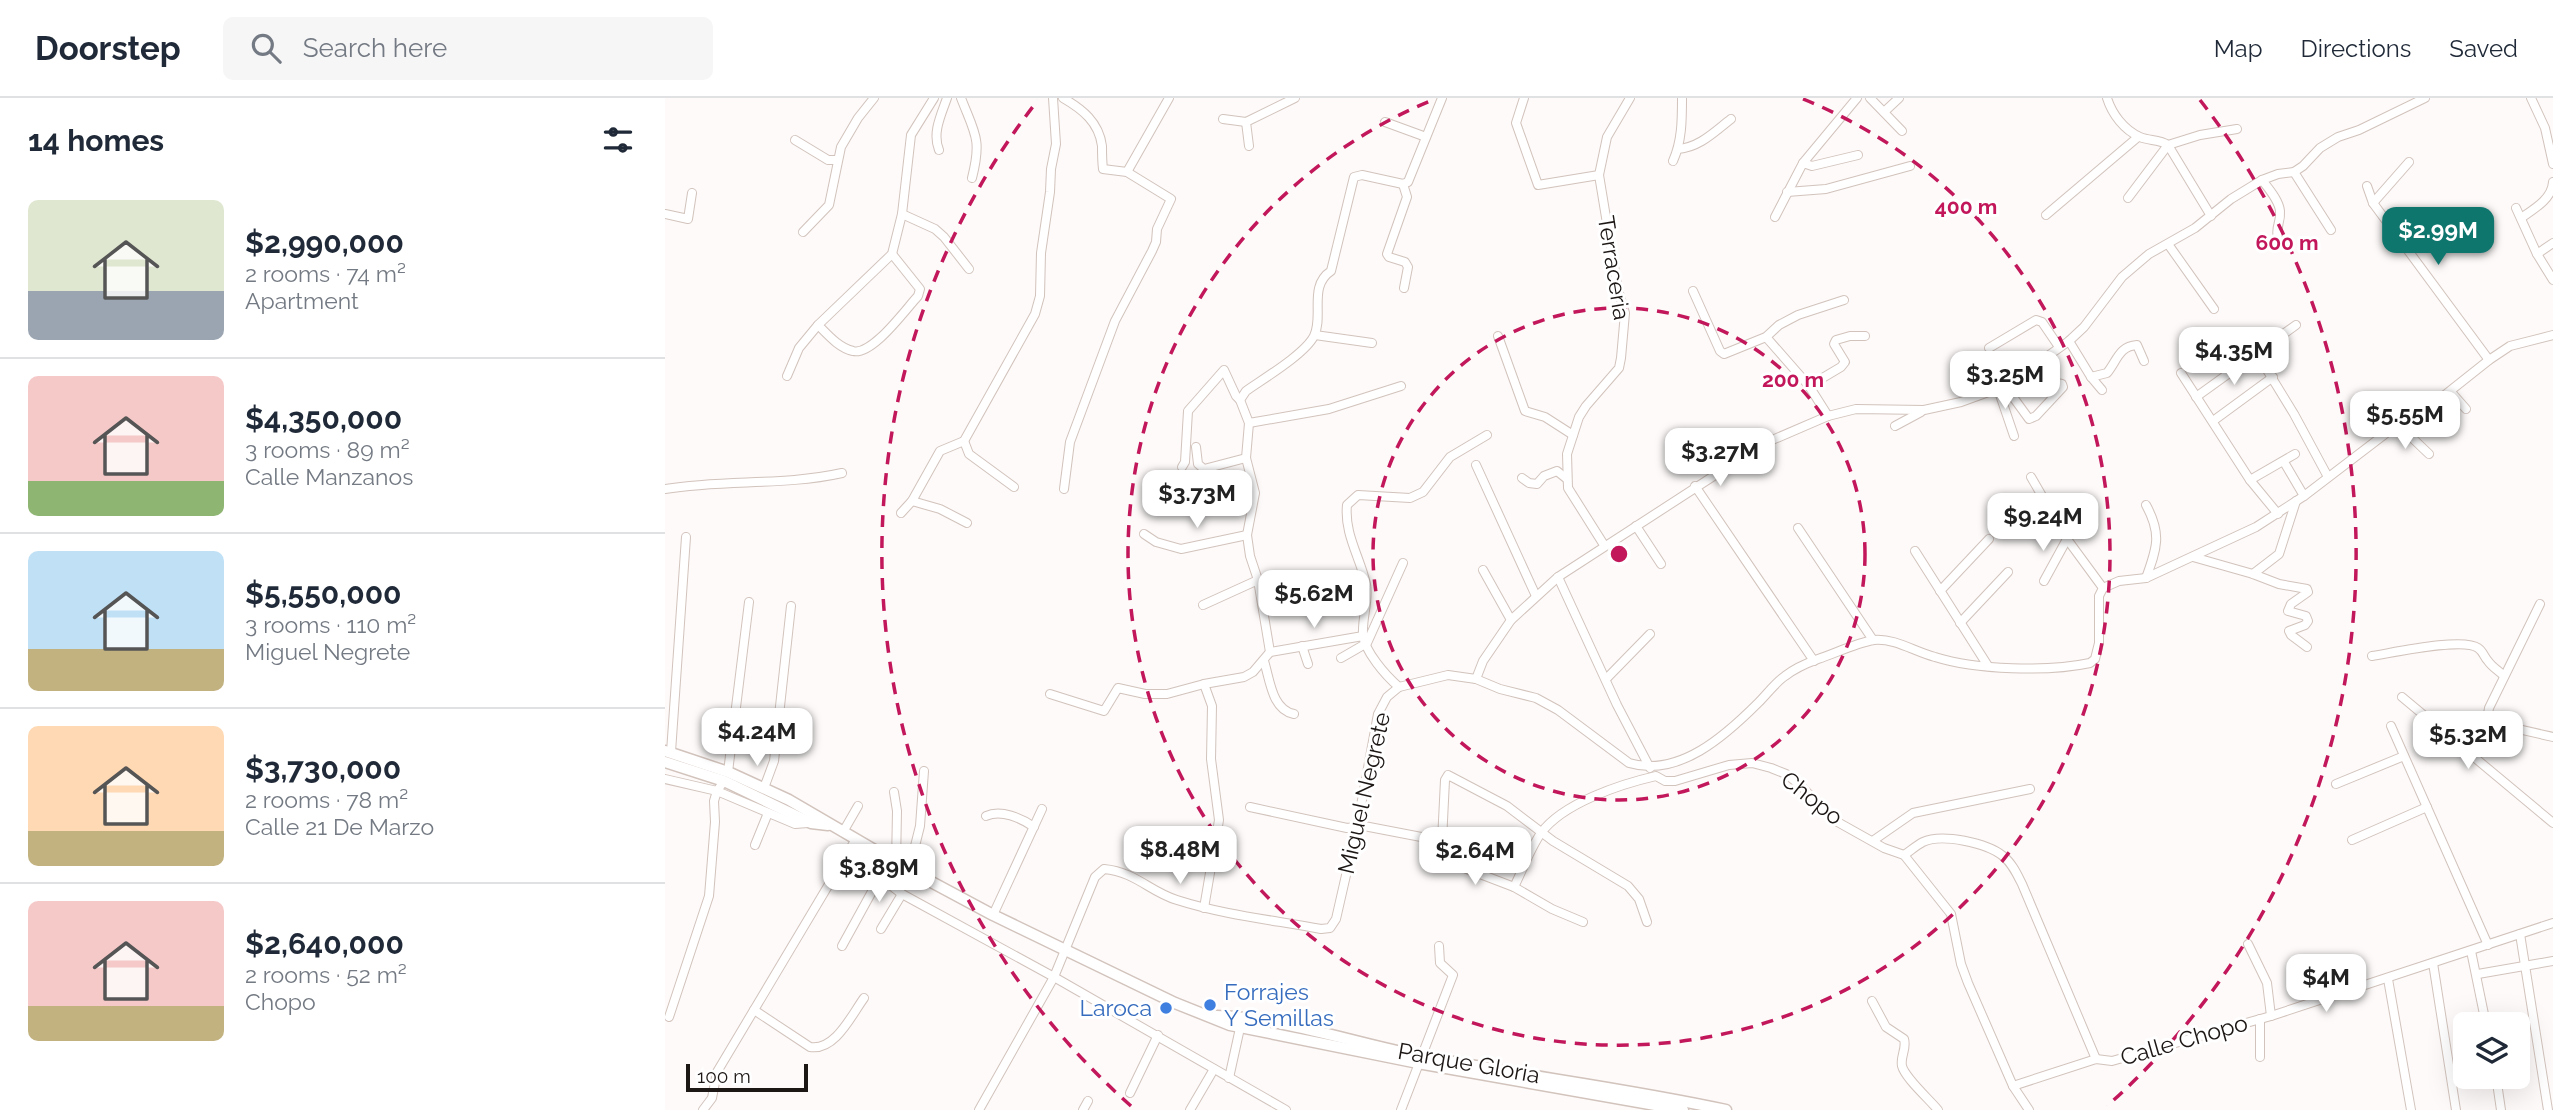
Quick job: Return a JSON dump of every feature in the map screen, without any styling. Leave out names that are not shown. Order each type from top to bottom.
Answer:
[{"type":"main road","points":[[667,755],[811,823],[829,825]]},
{"type":"main road","points":[[723,782],[764,788],[815,814],[829,825]]},
{"type":"main road","name":"Parque Gloria","points":[[829,825],[993,915],[1175,1003],[1240,1028],[1319,1038]]},
{"type":"main road","name":"Parque Gloria","points":[[1212,1016],[1234,1017],[1419,1060],[1726,1110]]},
{"type":"main road","name":"Parque Gloria","points":[[1665,1102],[1683,1110]]},
{"type":"street","points":[[803,232],[829,205],[841,147],[874,98]]},
{"type":"street","points":[[787,376],[799,348],[818,325],[892,254],[902,214],[911,135],[934,98]]},
{"type":"street","points":[[939,150],[936,142],[938,124],[947,98]]},
{"type":"street","points":[[961,98],[977,135],[978,153],[972,178]]},
{"type":"street","points":[[901,513],[912,501],[940,451],[964,441],[1035,314],[1040,296],[1041,253],[1056,144],[1053,98]]},
{"type":"street","points":[[1063,98],[1092,120],[1100,135],[1103,169],[1127,172],[1171,200],[1157,229],[1152,251],[1115,321],[1070,442],[1065,489]]},
{"type":"street","points":[[1127,172],[1169,98]]},
{"type":"street","points":[[1223,119],[1246,122],[1295,98]]},
{"type":"street","points":[[1240,400],[1246,391],[1305,347],[1315,335],[1319,285],[1323,276],[1331,271],[1354,177],[1362,175],[1403,184],[1411,178],[1442,98]]},
{"type":"street","points":[[1524,98],[1516,124],[1538,185],[1599,175]]},
{"type":"street","name":"Terraceria","points":[[1604,545],[1572,497],[1567,479],[1567,454],[1586,406],[1619,368],[1621,358],[1625,313],[1618,290],[1599,175],[1607,137],[1630,98]]},
{"type":"street","points":[[1673,161],[1678,149],[1682,122],[1682,98]]},
{"type":"street","points":[[1775,217],[1803,163],[1857,98]]},
{"type":"street","points":[[1870,98],[1902,131]]},
{"type":"street","points":[[1884,112],[1899,98]]},
{"type":"street","points":[[2107,98],[2117,120],[2138,137],[2168,145],[2211,216]]},
{"type":"street","points":[[1476,679],[1483,661],[1511,620],[1558,577],[1763,444],[1828,416],[1856,409],[1924,410],[1961,402],[2001,387],[2069,341],[2084,327],[2122,277],[2141,260],[2262,180],[2294,172],[2320,148],[2338,137],[2359,130],[2425,98]]},
{"type":"street","points":[[2532,98],[2546,128],[2553,164]]},
{"type":"street","points":[[1678,149],[1700,143],[1731,119]]},
{"type":"street","points":[[1246,122],[1249,146]]},
{"type":"street","points":[[1385,122],[1426,137]]},
{"type":"street","points":[[2129,198],[2168,145],[2237,129]]},
{"type":"street","points":[[2046,215],[2138,137]]},
{"type":"street","points":[[795,140],[828,160],[837,160]]},
{"type":"street","points":[[1803,163],[1812,166],[1858,155]]},
{"type":"street","points":[[2373,202],[2409,162]]},
{"type":"street","points":[[1787,192],[1825,189],[1910,166]]},
{"type":"street","points":[[2294,172],[2331,230]]},
{"type":"street","points":[[2262,180],[2280,207],[2276,227],[2278,240]]},
{"type":"street","points":[[2521,218],[2541,204],[2553,188],[2553,182]]},
{"type":"street","points":[[1403,184],[1407,197],[1387,254],[1405,262],[1408,267],[1404,288]]},
{"type":"street","points":[[2367,186],[2373,202],[2489,360]]},
{"type":"street","points":[[665,214],[688,219],[692,193]]},
{"type":"street","points":[[2516,208],[2537,254],[2553,280]]},
{"type":"street","points":[[902,214],[935,229],[969,269]]},
{"type":"street","points":[[2537,254],[2553,243]]},
{"type":"street","points":[[2168,244],[2214,309]]},
{"type":"street","points":[[818,325],[838,344],[851,351],[860,352],[871,347],[918,296],[920,289],[892,254]]},
{"type":"street","points":[[1693,290],[1720,351],[1724,354],[1766,337],[1779,325],[1798,315],[1844,300]]},
{"type":"street","points":[[1989,348],[2036,320],[2042,322],[2059,347]]},
{"type":"street","points":[[2196,397],[2296,325]]},
{"type":"street","points":[[1315,335],[1372,343]]},
{"type":"street","points":[[1648,766],[1683,759],[1704,749],[1723,735],[1785,676],[1814,661],[1873,640],[1890,641],[1936,658],[1988,666],[2025,668],[2090,663],[2095,659],[2099,643],[2099,596],[2103,588],[2119,581],[2146,578],[2278,514],[2389,431],[2408,422],[2451,392],[2510,346],[2553,335]]},
{"type":"street","points":[[1498,336],[1525,411],[1545,417],[1573,435]]},
{"type":"street","points":[[1809,386],[1845,362],[1833,344],[1836,340],[1865,336]]},
{"type":"street","points":[[1766,337],[1809,386],[1828,416]]},
{"type":"street","points":[[2069,341],[2102,390]]},
{"type":"street","points":[[2091,377],[2107,373],[2123,348],[2134,344],[2144,361]]},
{"type":"street","points":[[2256,352],[2273,377],[2327,477]]},
{"type":"street","points":[[1050,694],[1104,711],[1118,688],[1145,694],[1167,694],[1244,677],[1253,672],[1270,652],[1258,580],[1247,535],[1255,492],[1246,458],[1249,423],[1224,370],[1188,411],[1185,462],[1182,467]]},
{"type":"street","points":[[2001,387],[2029,419],[2036,416],[2063,387],[2062,384],[2025,372]]},
{"type":"street","points":[[2181,373],[2250,480],[2278,514]]},
{"type":"street","points":[[2213,421],[2273,377]]},
{"type":"street","points":[[1249,423],[1329,409],[1401,386]]},
{"type":"street","points":[[2001,387],[2014,436]]},
{"type":"street","points":[[2451,392],[2466,409]]},
{"type":"street","points":[[1895,426],[1924,410]]},
{"type":"street","points":[[2389,431],[2407,433],[2429,454]]},
{"type":"street","points":[[1399,687],[1384,674],[1365,640],[1366,585],[1347,530],[1346,505],[1358,495],[1410,498],[1423,492],[1451,457],[1487,435]]},
{"type":"street","points":[[964,441],[969,454],[1014,486]]},
{"type":"street","points":[[1196,447],[1198,464],[1204,468],[1246,458]]},
{"type":"street","points":[[2250,480],[2295,454]]},
{"type":"street","points":[[2253,574],[2279,554],[2300,498],[2284,461]]},
{"type":"street","points":[[1476,465],[1536,596]]},
{"type":"street","points":[[1522,478],[1537,484],[1544,475],[1557,471],[1567,479]]},
{"type":"street","points":[[665,489],[695,484],[809,480],[842,474]]},
{"type":"street","points":[[2031,477],[2067,539],[2103,588]]},
{"type":"street","points":[[1695,486],[1814,661]]},
{"type":"street","points":[[912,501],[940,509],[967,523]]},
{"type":"street","points":[[2146,505],[2154,520],[2158,547],[2146,578]]},
{"type":"street","points":[[1636,526],[1661,564]]},
{"type":"street","points":[[1798,528],[1873,640]]},
{"type":"street","points":[[1144,534],[1156,542],[1181,549],[1247,535]]},
{"type":"street","points":[[667,755],[685,537]]},
{"type":"street","points":[[1940,592],[1989,539]]},
{"type":"street","points":[[2044,580],[2067,539]]},
{"type":"street","points":[[1915,551],[1988,666]]},
{"type":"street","points":[[2193,556],[2279,584],[2307,589],[2308,592],[2291,604],[2288,611],[2306,616],[2308,621],[2305,625],[2289,631],[2307,647]]},
{"type":"street","points":[[1341,658],[1365,640],[1403,563]]},
{"type":"street","points":[[1483,570],[1511,620]]},
{"type":"street","points":[[1960,623],[2008,572]]},
{"type":"street","points":[[1558,577],[1607,678],[1617,705],[1648,766],[1656,776]]},
{"type":"street","points":[[1203,605],[1258,580]]},
{"type":"street","points":[[669,1017],[709,896],[749,602]]},
{"type":"street","points":[[2540,604],[2488,714],[2496,724],[2553,737]]},
{"type":"street","points":[[764,788],[775,761],[791,607]]},
{"type":"street","points":[[1607,678],[1650,634]]},
{"type":"street","points":[[1270,652],[1365,640]]},
{"type":"street","points":[[2372,656],[2466,644],[2481,650],[2490,664],[2504,676]]},
{"type":"street","points":[[1303,646],[1308,664]]},
{"type":"street","points":[[1264,661],[1278,707],[1294,714]]},
{"type":"street","name":"Miguel Negrete","points":[[1064,950],[1095,877],[1104,869],[1122,871],[1173,899],[1204,908],[1321,929],[1330,928],[1336,919],[1357,827],[1378,714],[1387,697],[1399,687],[1448,675],[1476,679],[1500,689],[1536,698],[1557,710],[1629,763],[1648,766]]},
{"type":"street","points":[[1204,684],[1212,706],[1211,759],[1219,820],[1204,908]]},
{"type":"street","points":[[2402,697],[2553,823]]},
{"type":"street","points":[[2391,726],[2488,945]]},
{"type":"street","points":[[2336,784],[2405,756]]},
{"type":"street","name":"Chopo","points":[[1514,887],[1542,833],[1555,819],[1605,790],[1656,776],[1665,781],[1675,781],[1729,765],[1752,763],[1786,774],[1834,820],[1884,848],[1904,855],[1951,914],[1964,974],[2013,1086],[2029,1110]]},
{"type":"street","points":[[909,870],[920,827],[925,771]]},
{"type":"street","points":[[1583,922],[1552,909],[1514,887],[1446,861],[1442,842],[1445,779],[1448,775],[1507,806],[1542,833],[1628,886],[1639,899],[1647,922]]},
{"type":"street","points":[[665,779],[723,782],[768,813],[795,824],[811,823]]},
{"type":"street","points":[[1874,840],[1913,813],[2030,789]]},
{"type":"street","points":[[894,792],[897,811],[896,863]]},
{"type":"street","points":[[843,832],[858,806]]},
{"type":"street","points":[[1250,807],[1347,828],[1364,826],[1442,842]]},
{"type":"street","points":[[2352,840],[2427,807]]},
{"type":"street","points":[[993,915],[1042,809]]},
{"type":"street","points":[[755,845],[768,813]]},
{"type":"street","points":[[986,816],[1000,813],[1024,820],[1034,827]]},
{"type":"street","points":[[1904,855],[1924,842],[1937,838],[1952,838],[2003,855],[2022,884],[2096,1059]]},
{"type":"street","points":[[703,1110],[712,1098],[717,1072],[858,840],[880,877],[902,894],[1158,1035],[1270,1106],[1286,1110]]},
{"type":"street","points":[[842,946],[880,877]]},
{"type":"street","points":[[881,929],[902,894]]},
{"type":"street","name":"Calle Chopo","points":[[2013,1086],[2096,1059],[2112,1061],[2271,1016],[2553,923]]},
{"type":"street","points":[[2520,934],[2548,1110]]},
{"type":"street","points":[[2248,944],[2267,983],[2271,1016]]},
{"type":"street","points":[[1401,1110],[1453,975],[1440,963],[1439,946]]},
{"type":"street","points":[[979,1110],[1054,977],[1064,950]]},
{"type":"street","points":[[2471,950],[2484,1012]]},
{"type":"street","points":[[2478,974],[2553,961]]},
{"type":"street","points":[[2433,963],[2456,1110]]},
{"type":"street","points":[[2388,979],[2411,1110]]},
{"type":"street","points":[[754,1010],[810,1047],[820,1049],[831,1043],[865,998]]},
{"type":"street","points":[[1873,1001],[1886,1027],[1904,1039],[1902,1061],[1905,1072],[1938,1110]]},
{"type":"street","points":[[2260,1019],[2260,1057]]},
{"type":"street","points":[[1229,1078],[1240,1028]]},
{"type":"street","points":[[1130,1093],[1158,1035]]},
{"type":"street","points":[[1190,1110],[1214,1069]]},
{"type":"street","points":[[2497,1089],[2501,1110]]},
{"type":"street","points":[[1083,1110],[1088,1101]]},
{"type":"place","name":"Forrajes Y Semillas","points":[[1210,1005]]},
{"type":"place","name":"Laroca","points":[[1166,1008]]}]
